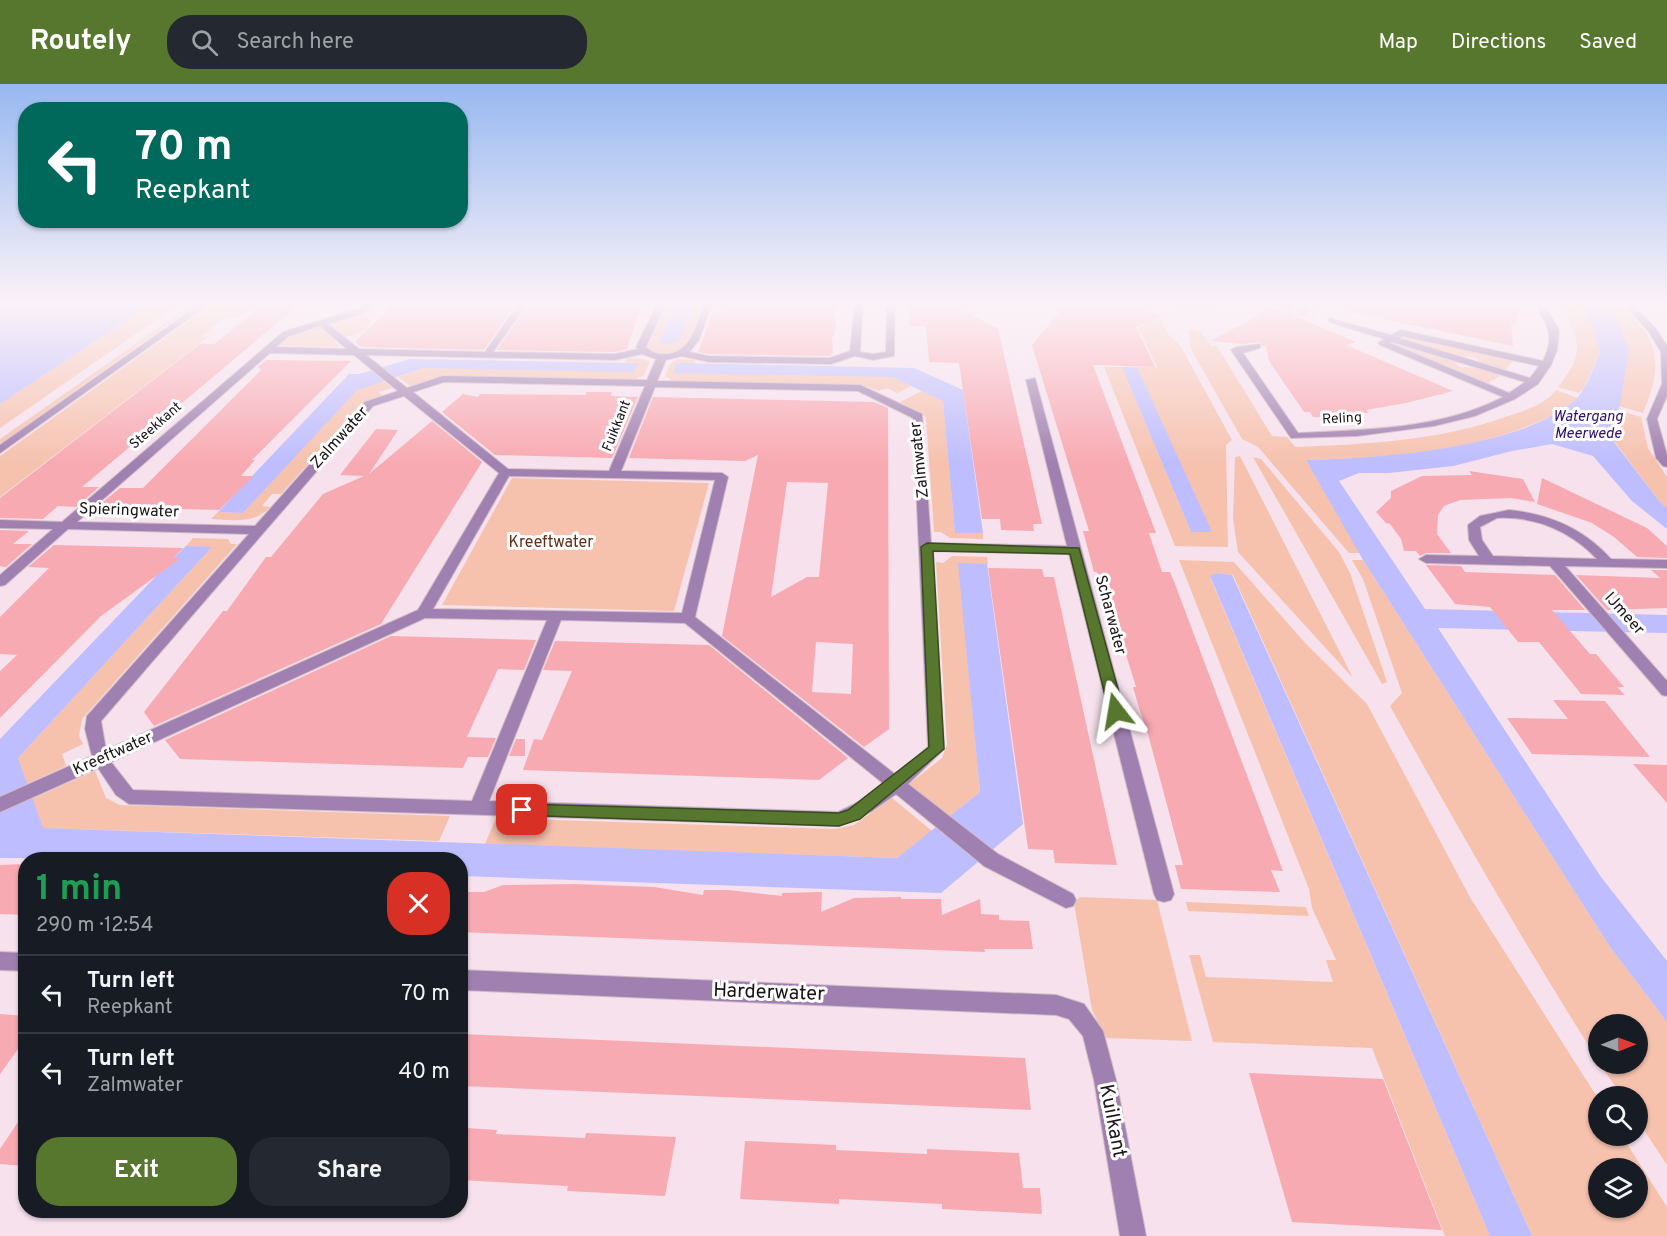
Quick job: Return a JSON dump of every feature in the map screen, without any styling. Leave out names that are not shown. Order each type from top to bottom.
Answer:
[{"type":"street","points":[[0,450],[132,356]]},
{"type":"street","name":"Steekkant","points":[[0,582],[260,356]]},
{"type":"street","points":[[362,356],[505,472],[722,477],[688,618],[991,860],[1066,900]]},
{"type":"street","points":[[562,356],[621,356]]},
{"type":"street","points":[[658,356],[668,356]]},
{"type":"street","points":[[694,356],[709,359],[831,361],[847,356]]},
{"type":"street","points":[[862,356],[885,356]]},
{"type":"street","name":"Reling","points":[[1240,356],[1295,436],[1359,434],[1414,427],[1475,412],[1511,397],[1534,382],[1550,356]]},
{"type":"street","points":[[1413,356],[1511,397]]},
{"type":"street","points":[[1449,356],[1534,382]]},
{"type":"street","points":[[1504,356],[1546,365]]},
{"type":"street","points":[[1666,356],[1666,384],[1652,419],[1662,458],[1667,464]]},
{"type":"street","name":"Fuikkant","points":[[614,474],[662,357]]},
{"type":"street","name":"Zalmwater","points":[[443,379],[860,388],[918,416],[927,547],[936,749],[895,784],[854,814],[839,819],[129,797],[117,787],[103,759],[91,733],[93,720],[369,404],[401,387],[443,379]]},
{"type":"street","name":"Scharwater","points":[[1031,380],[1164,894]]},
{"type":"street","points":[[423,613],[505,472]]},
{"type":"street","points":[[1489,560],[1476,544],[1473,534],[1474,525],[1481,519],[1492,515],[1509,514],[1527,516],[1573,532],[1594,548],[1608,563]]},
{"type":"street","name":"Spieringwater","points":[[0,524],[257,530]]},
{"type":"street","points":[[927,547],[1075,550]]},
{"type":"street","points":[[1426,558],[1667,564]]},
{"type":"street","name":"IJmeer","points":[[1554,562],[1667,691]]},
{"type":"street","name":"Kreeftwater","points":[[0,805],[423,613],[688,618]]},
{"type":"street","points":[[477,809],[556,616]]},
{"type":"street","points":[[0,961],[18,962]]},
{"type":"street","name":"Harderwater","points":[[468,980],[1056,1005],[1076,1011]]},
{"type":"street","name":"Kuilkant","points":[[1076,1011],[1092,1031],[1102,1070],[1132,1236]]},
{"type":"green space","points":[[73,356],[104,356],[0,428],[0,404]]},
{"type":"green space","points":[[118,356],[124,356],[0,444],[0,439]]},
{"type":"green space","points":[[140,356],[184,356],[0,497],[0,456]]},
{"type":"green space","points":[[1152,356],[1186,356],[1232,440],[1226,445],[1228,547],[1175,546],[1104,367],[1122,367],[1191,532],[1211,532],[1137,367],[1157,367]]},
{"type":"green space","points":[[1195,356],[1223,356],[1272,436],[1287,437],[1295,447],[1430,436],[1521,412],[1541,403],[1556,390],[1578,398],[1551,416],[1519,429],[1459,446],[1398,455],[1306,460],[1360,553],[1349,553],[1258,447],[1242,439]]},
{"type":"green space","points":[[1420,356],[1445,356],[1460,367],[1484,368],[1503,374],[1488,383]]},
{"type":"green space","points":[[1457,356],[1495,356],[1514,360],[1505,370],[1481,363],[1475,357]]},
{"type":"green space","points":[[1575,356],[1598,356],[1584,388],[1579,393],[1558,387],[1573,364]]},
{"type":"green space","points":[[1617,356],[1654,356],[1654,379],[1643,413],[1619,406]]},
{"type":"green space","points":[[627,358],[644,359],[650,362],[644,375],[633,380],[452,377],[412,387],[398,377],[424,368],[638,363],[625,362]]},
{"type":"green space","points":[[677,359],[696,360],[694,364],[676,363],[892,377],[911,386],[897,393],[887,388],[879,391],[862,385],[670,381],[671,379],[665,376],[671,363]]},
{"type":"green space","points":[[384,381],[392,388],[379,392],[382,396],[360,406],[281,494],[272,494],[262,506],[270,507],[264,512],[243,520],[211,519],[218,512],[243,513],[356,390]]},
{"type":"green space","points":[[922,391],[943,401],[955,532],[983,533],[983,539],[950,538],[941,532],[934,532],[926,418],[922,413],[900,402]]},
{"type":"green space","points":[[1618,410],[1641,417],[1648,448],[1667,477],[1667,508],[1659,501],[1614,441]]},
{"type":"green space","points":[[1240,456],[1353,678],[1238,552],[1233,519],[1235,457]]},
{"type":"green space","points":[[1253,457],[1261,459],[1339,552],[1350,573],[1387,682],[1382,684]]},
{"type":"green space","name":"Kreeftwater","points":[[512,478],[709,483],[674,611],[442,605]]},
{"type":"green space","points":[[193,538],[228,539],[231,544],[237,544],[82,719],[79,736],[83,744],[62,754],[66,766],[27,784],[18,758],[211,548],[186,546]]},
{"type":"green space","points":[[952,556],[987,557],[988,564],[959,564],[980,792],[950,816],[909,784],[942,758],[947,744],[936,562],[943,563]]},
{"type":"green space","points":[[1179,560],[1234,562],[1306,644],[1367,704],[1471,899],[1590,1086],[1588,1086],[1588,1146],[1628,1146],[1636,1158],[1588,1158],[1588,1218],[1648,1218],[1648,1177],[1667,1207],[1667,1236],[1532,1236],[1233,575],[1218,573],[1210,577],[1490,1236],[1445,1236],[1372,1048],[1213,1042],[1189,955],[1200,955],[1206,977],[1333,982],[1326,960],[1336,960],[1312,908],[1309,889]]},
{"type":"green space","points":[[1352,560],[1363,560],[1610,947],[1667,1022],[1667,1165],[1648,1136],[1648,1086],[1615,1086],[1607,1074],[1648,1074],[1648,1014],[1588,1014],[1588,1044],[1492,886],[1390,706],[1402,693],[1363,579]]},
{"type":"green space","points":[[95,771],[106,798],[120,805],[450,816],[439,841],[42,828],[32,799]]},
{"type":"green space","points":[[892,798],[932,831],[897,858],[485,844],[496,818],[835,829],[854,825]]},
{"type":"green space","points":[[1080,897],[1157,900],[1192,1041],[1106,1038],[1092,1010],[1074,903]]},
{"type":"green space","points":[[1186,902],[1306,907],[1309,916],[1188,911]]},
{"type":"water","points":[[0,356],[73,356],[0,404]]},
{"type":"water","name":"Watergang Meerwede","points":[[1598,356],[1628,356],[1614,442],[1659,501],[1667,508],[1667,529],[1632,501],[1593,456],[1552,444],[1512,451],[1453,466],[1389,473],[1359,473],[1339,481],[1425,609],[1667,615],[1667,633],[1438,628],[1601,877],[1667,961],[1667,1022],[1610,947],[1363,560],[1306,460],[1371,457],[1447,448],[1520,430],[1550,417],[1575,400],[1589,378]]},
{"type":"water","points":[[410,359],[638,363],[634,372],[424,368],[357,390],[243,513],[218,512],[349,374],[359,374]]},
{"type":"water","points":[[676,363],[914,368],[963,390],[983,533],[955,533],[943,401],[892,377],[674,373]]},
{"type":"water","points":[[1122,367],[1137,367],[1212,532],[1191,532]]},
{"type":"water","points":[[186,546],[212,547],[18,758],[43,828],[897,858],[980,792],[958,563],[987,564],[1023,824],[941,893],[468,876],[468,852],[18,852],[18,858],[0,858],[0,739],[172,562],[170,561]]},
{"type":"water","points":[[1218,573],[1232,575],[1532,1236],[1490,1236],[1210,576]]},
{"type":"building","points":[[185,356],[238,356],[82,487],[99,487],[76,507],[58,506],[43,519],[0,518],[0,498]]},
{"type":"building","points":[[928,356],[1004,356],[1042,524],[1033,524],[1034,531],[1001,530],[1000,519],[982,519],[959,363],[929,362]]},
{"type":"building","points":[[1035,356],[1150,356],[1155,367],[1093,365],[1156,533],[1149,533],[1162,572],[1170,572],[1175,584],[1283,871],[1271,870],[1280,892],[1181,889],[1175,865],[1183,865],[1133,687],[1136,687],[1115,619],[1097,572],[1094,572],[1083,531],[1089,531]]},
{"type":"building","points":[[1268,356],[1371,356],[1453,391],[1366,410],[1369,413],[1345,413],[1349,418],[1313,417],[1310,412],[1304,412],[1269,361]]},
{"type":"building","points":[[266,360],[351,361],[252,460],[255,460],[241,476],[254,476],[219,510],[97,507],[120,488],[143,488],[261,370],[258,367]]},
{"type":"building","points":[[586,392],[612,392],[611,396],[638,397],[612,458],[495,455],[442,412],[463,394],[478,397],[480,394],[586,395]]},
{"type":"building","points":[[653,397],[874,402],[888,408],[889,729],[864,747],[722,636],[758,455],[745,461],[629,458]],"holes":[[[787,482],[828,483],[819,577],[807,577],[771,597]],[[816,642],[853,644],[851,694],[812,692]]]},
{"type":"building","points":[[432,421],[482,462],[381,624],[154,726],[144,712],[223,611],[227,611],[266,557],[271,557],[323,494],[364,476],[340,475],[376,429],[398,430],[369,474]]},
{"type":"building","points":[[1469,471],[1523,479],[1535,502],[1511,498],[1460,500],[1444,506],[1438,515],[1437,534],[1451,553],[1426,553],[1420,556],[1416,551],[1404,551],[1401,539],[1390,524],[1386,523],[1376,512],[1391,498],[1391,491],[1422,476],[1472,475]]},
{"type":"building","points":[[1542,478],[1647,528],[1667,546],[1667,558],[1637,557],[1614,537],[1592,523],[1537,504]]},
{"type":"building","points":[[0,530],[29,531],[13,544],[32,544],[6,567],[0,566]]},
{"type":"building","points":[[54,545],[183,548],[173,558],[181,558],[101,616],[0,718],[0,671],[17,655],[0,654],[0,617],[49,568],[28,567]]},
{"type":"building","points":[[1426,565],[1461,566],[1465,572],[1555,575],[1585,610],[1552,610],[1590,654],[1596,654],[1624,687],[1617,687],[1625,695],[1581,694],[1539,642],[1518,642],[1490,607],[1455,604]]},
{"type":"building","points":[[988,568],[1042,569],[1044,577],[1054,577],[1117,865],[1055,863],[1053,850],[1028,849]]},
{"type":"building","points":[[1651,570],[1667,570],[1667,608],[1607,610],[1576,575],[1660,578]]},
{"type":"building","points":[[391,636],[536,640],[524,670],[498,669],[467,737],[496,738],[488,757],[468,757],[463,768],[180,759],[165,740]]},
{"type":"building","points":[[555,641],[709,645],[848,758],[819,780],[523,770],[534,739],[542,740],[572,671],[543,670]]},
{"type":"building","points":[[1553,700],[1605,701],[1650,757],[1532,754],[1507,718],[1568,719]]},
{"type":"building","points":[[516,739],[525,739],[525,756],[509,756]]},
{"type":"building","points":[[1633,764],[1667,765],[1667,803]]},
{"type":"building","points":[[18,864],[18,915],[0,914],[0,865]]},
{"type":"building","points":[[575,884],[654,887],[703,895],[704,890],[728,890],[782,896],[782,893],[822,892],[821,912],[854,898],[901,897],[901,899],[941,899],[942,915],[980,899],[981,914],[999,915],[999,920],[1029,921],[1033,949],[984,949],[985,952],[468,932],[468,892],[484,892],[503,885]]},
{"type":"building","points":[[0,1014],[18,1015],[18,1049],[0,1074]]},
{"type":"building","points":[[468,1034],[1025,1058],[1031,1110],[468,1086]]},
{"type":"building","points":[[1249,1073],[1383,1079],[1442,1230],[1292,1222]]},
{"type":"building","points":[[18,1122],[18,1165],[0,1164],[0,1149]]},
{"type":"building","points":[[468,1128],[497,1130],[496,1134],[585,1138],[586,1133],[676,1137],[665,1196],[567,1191],[568,1186],[468,1180]]},
{"type":"building","points":[[745,1141],[836,1145],[836,1150],[927,1154],[927,1149],[1019,1153],[1023,1188],[1040,1188],[1042,1214],[942,1209],[942,1204],[839,1199],[839,1204],[740,1199]]},
{"type":"route","points":[[522,810],[839,819],[854,814],[895,784],[936,749],[927,547],[1075,550],[1116,711]]}]
